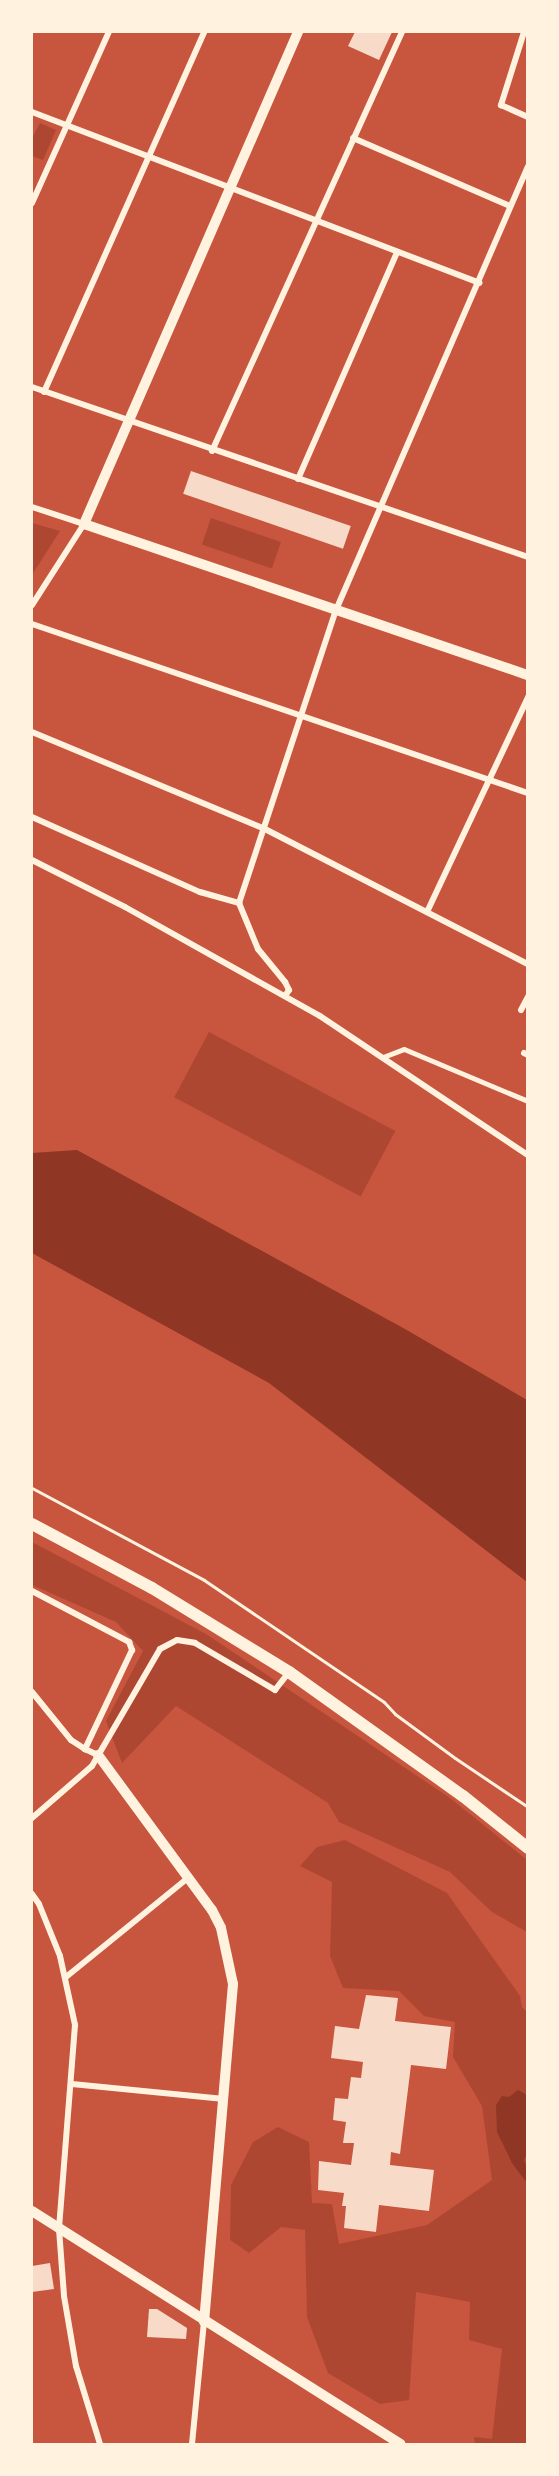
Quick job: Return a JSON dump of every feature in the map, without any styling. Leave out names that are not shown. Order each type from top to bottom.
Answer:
[{"type":"main road","points":[[32,1524],[152,1588],[289,1672],[463,1796],[528,1848]]},
{"type":"street","points":[[32,203],[110,32]]},
{"type":"street","points":[[44,392],[204,32]]},
{"type":"street","points":[[32,605],[84,524],[298,32]]},
{"type":"street","points":[[212,451],[402,32]]},
{"type":"street","points":[[524,32],[501,105],[528,117]]},
{"type":"street","points":[[32,112],[479,283]]},
{"type":"street","points":[[354,138],[510,206]]},
{"type":"street","points":[[285,996],[289,990],[258,949],[239,903],[336,610],[528,167]]},
{"type":"street","points":[[298,479],[397,252]]},
{"type":"street","points":[[32,387],[212,451],[528,557]]},
{"type":"street","points":[[32,507],[528,675]]},
{"type":"street","points":[[32,624],[528,793]]},
{"type":"street","points":[[428,912],[528,697]]},
{"type":"street","points":[[32,732],[263,828],[526,963],[528,954]]},
{"type":"street","points":[[32,817],[200,891],[239,903]]},
{"type":"street","points":[[32,860],[125,907],[285,996],[528,1155]]},
{"type":"street","points":[[521,1010],[528,997]]},
{"type":"street","points":[[383,1058],[404,1049],[528,1101]]},
{"type":"street","points":[[32,1591],[129,1642],[132,1650],[85,1749]]},
{"type":"street","points":[[32,1818],[92,1766],[160,1649],[177,1640],[195,1643],[275,1690],[289,1672]]},
{"type":"street","points":[[32,1692],[71,1740],[98,1755],[189,1877],[221,1928],[233,1984],[192,2445]]},
{"type":"street","points":[[66,1977],[189,1877]]},
{"type":"street","points":[[32,1894],[39,1904],[60,1956],[75,2025],[59,2229],[64,2296],[76,2366],[100,2445]]},
{"type":"street","points":[[72,2084],[224,2099]]},
{"type":"street","points":[[32,2211],[400,2445]]},
{"type":"path","points":[[32,1488],[204,1580],[384,1701],[395,1714],[528,1807]]},
{"type":"shaded area","points":[[40,123],[56,130],[43,160],[32,156],[32,138]]},
{"type":"shaded area","points":[[211,518],[281,542],[272,569],[202,544]]},
{"type":"shaded area","points":[[32,523],[60,531],[32,575]]},
{"type":"shaded area","points":[[209,1032],[395,1131],[361,1196],[174,1097]]},
{"type":"shaded area","points":[[77,1150],[405,1329],[527,1400],[527,1582],[269,1383],[32,1253],[32,1153]]},
{"type":"shaded area","points":[[32,1542],[206,1634],[450,1798],[527,1860],[527,1932],[492,1912],[450,1872],[339,1822],[328,1803],[176,1706],[122,1763],[106,1721],[143,1651],[116,1622],[32,1585]]},
{"type":"shaded area","points":[[345,1840],[447,1893],[520,1996],[522,2007],[527,2012],[527,2444],[475,2444],[474,2437],[492,2439],[502,2349],[469,2340],[470,2302],[416,2292],[409,2400],[380,2404],[328,2373],[307,2317],[305,2230],[281,2227],[249,2253],[230,2240],[231,2185],[253,2142],[278,2127],[309,2142],[312,2203],[332,2204],[339,2244],[427,2225],[492,2180],[482,2106],[453,2057],[455,2022],[424,2016],[399,1991],[343,1988],[330,1956],[332,1882],[300,1866],[317,1847]]},
{"type":"shaded area","points":[[518,2090],[527,2095],[528,2151],[524,2160],[527,2168],[527,2183],[512,2163],[497,2132],[496,2105],[502,2096],[509,2097]]},
{"type":"building","points":[[355,32],[392,32],[379,60],[348,46]]},
{"type":"building","points":[[191,471],[351,526],[343,549],[183,494]]},
{"type":"building","points":[[366,1995],[398,1998],[395,2021],[451,2027],[446,2069],[411,2065],[400,2154],[391,2152],[390,2165],[434,2170],[429,2211],[379,2205],[376,2232],[344,2228],[346,2206],[342,2206],[344,2193],[318,2190],[319,2161],[351,2165],[354,2143],[343,2143],[346,2122],[333,2120],[335,2098],[348,2099],[351,2077],[361,2078],[363,2062],[331,2058],[335,2026],[359,2029]]},
{"type":"building","points":[[50,2263],[54,2289],[32,2292],[32,2266]]},
{"type":"building","points":[[149,2309],[157,2309],[187,2328],[186,2339],[147,2337]]}]
